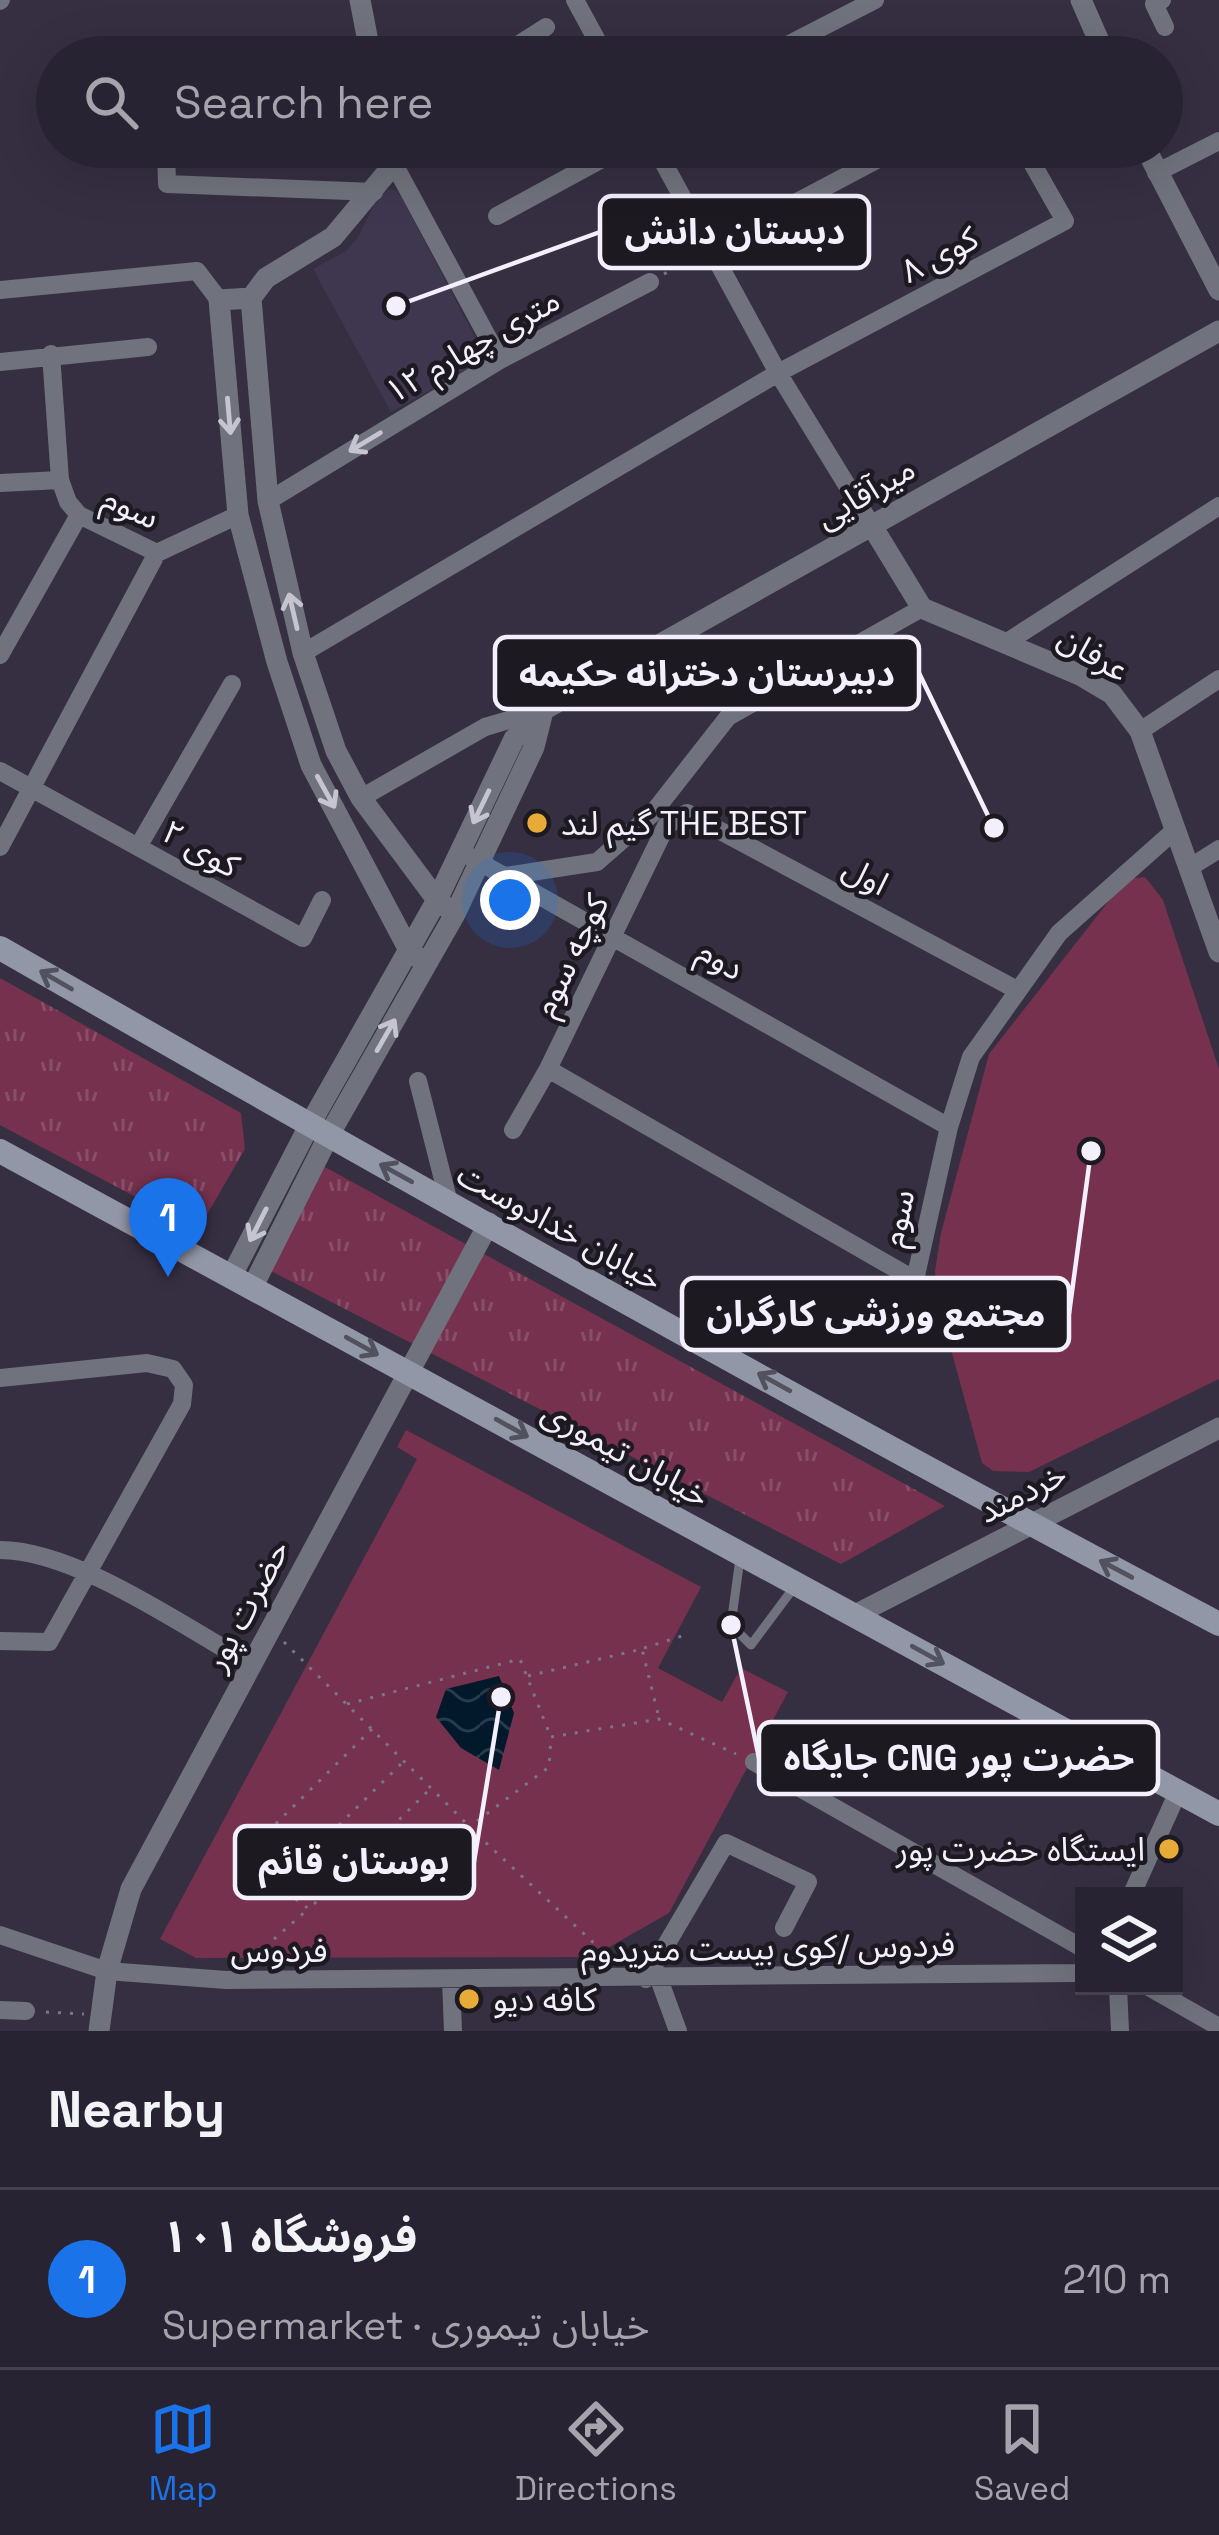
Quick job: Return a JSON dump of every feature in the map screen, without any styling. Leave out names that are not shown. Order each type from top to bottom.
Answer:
[{"type":"main road","name":"خیابان خدادوست","points":[[0,948],[319,1131],[1219,1624]]},
{"type":"main road","name":"خیابان تیموری","points":[[0,1151],[1219,1814]]},
{"type":"street","points":[[360,0],[367,36]]},
{"type":"street","points":[[575,0],[595,36]]},
{"type":"street","points":[[805,36],[875,0]]},
{"type":"street","points":[[1081,0],[1097,36]]},
{"type":"street","points":[[1162,0],[1154,4],[1166,27]]},
{"type":"street","points":[[532,36],[546,27]]},
{"type":"street","points":[[1183,159],[1219,141]]},
{"type":"street","points":[[167,168],[167,184],[374,193]]},
{"type":"street","points":[[386,168],[374,193],[333,237],[266,278],[251,298],[268,501],[303,652],[336,751],[361,798],[446,907]]},
{"type":"street","points":[[399,168],[500,360]]},
{"type":"street","points":[[497,216],[585,168]]},
{"type":"street","points":[[505,876],[596,862],[652,814],[728,718],[922,608],[778,373],[666,168]]},
{"type":"street","points":[[710,248],[861,168]]},
{"type":"street","name":"کوی ۸","points":[[778,373],[1065,221],[1034,168]]},
{"type":"street","points":[[1154,168],[1219,290]]},
{"type":"street","points":[[1156,173],[1166,168]]},
{"type":"street","points":[[0,290],[197,271],[219,300],[238,515],[277,662],[311,765],[418,957]]},
{"type":"street","name":"۱۲ متری چهارم","points":[[268,501],[500,360],[650,282]]},
{"type":"street","points":[[219,300],[251,298]]},
{"type":"street","name":"میرآقایی","points":[[543,710],[1219,331]]},
{"type":"street","points":[[0,362],[148,347]]},
{"type":"street","points":[[51,354],[60,479],[68,502],[79,515]]},
{"type":"street","points":[[303,652],[778,373]]},
{"type":"street","points":[[0,483],[60,479]]},
{"type":"street","points":[[1004,644],[1219,506]]},
{"type":"street","name":"سوم","points":[[0,655],[79,515],[157,553],[238,515]]},
{"type":"street","points":[[0,847],[157,553]]},
{"type":"street","name":"عرفان","points":[[922,608],[1080,675],[1112,694],[1140,730],[1219,952]]},
{"type":"street","points":[[1140,730],[1219,679]]},
{"type":"street","points":[[138,847],[232,685]]},
{"type":"street","points":[[361,798],[485,727],[543,710]]},
{"type":"street","points":[[243,1281],[319,1131],[534,747],[543,710]]},
{"type":"street","name":"کوی ۲","points":[[0,771],[303,938],[322,900]]},
{"type":"street","name":"کوچه سوم","points":[[513,1130],[548,1069],[666,826],[686,813]]},
{"type":"street","name":"اول","points":[[686,813],[1017,990]]},
{"type":"street","name":"سوم","points":[[548,1069],[915,1280],[949,1127],[970,1057],[1059,933],[1175,830]]},
{"type":"street","points":[[1189,868],[1219,850]]},
{"type":"street","name":"دوم","points":[[470,856],[949,1127]]},
{"type":"street","points":[[418,1081],[449,1202]]},
{"type":"street","name":"حضرت پور","points":[[99,2023],[107,1971],[131,1889],[489,1223]]},
{"type":"street","points":[[0,1378],[147,1363],[172,1370],[184,1385],[182,1404],[49,1642],[0,1641]]},
{"type":"street","name":"خردمند","points":[[855,1615],[1213,1434]]},
{"type":"street","points":[[0,1550],[42,1555],[87,1573],[251,1664]]},
{"type":"street","points":[[754,1762],[1075,1944]]},
{"type":"street","points":[[1135,1887],[1178,1792]]},
{"type":"street","points":[[678,2031],[646,1979],[726,1843],[808,1882],[784,1928]]},
{"type":"street","name":"فردوس","points":[[0,1935],[107,1971],[226,1981],[451,1980]]},
{"type":"street","name":"فردوس /کوی بیست متریدوم","points":[[451,1980],[1075,1973]]},
{"type":"street","points":[[451,1980],[453,2031]]},
{"type":"street","points":[[1118,1995],[1120,2031]]},
{"type":"street","points":[[1163,1995],[1219,2027]]},
{"type":"street","points":[[0,2010],[26,2011]]},
{"type":"lane","points":[[741,1553],[730,1625],[751,1645],[797,1584]]},
{"type":"path","points":[[650,282],[710,248]]},
{"type":"path","points":[[270,1628],[469,1827],[646,1979]]},
{"type":"path","points":[[527,1677],[682,1636]]},
{"type":"path","points":[[642,1648],[659,1720]]},
{"type":"path","points":[[347,1704],[520,1659],[550,1737],[549,1768],[469,1827]]},
{"type":"path","points":[[550,1737],[659,1720],[754,1762]]},
{"type":"path","points":[[309,1909],[241,1858],[372,1729]]},
{"type":"path","points":[[278,1885],[404,1761]]},
{"type":"path","points":[[226,1981],[309,1909],[431,1788]]},
{"type":"path","points":[[26,2011],[99,2023]]},
{"type":"shaded area","points":[[388,189],[396,190],[403,200],[487,360],[391,412],[313,269],[346,251]]},
{"type":"green space","points":[[1145,877],[1163,900],[1219,1069],[1219,1379],[1029,1472],[993,1471],[982,1463],[938,1302],[935,1271],[941,1233],[989,1054],[1126,879]]},
{"type":"green space","points":[[0,978],[241,1113],[245,1149],[198,1230],[0,1125]]},
{"type":"green space","points":[[323,1166],[945,1506],[841,1564],[271,1271]]},
{"type":"green space","points":[[406,1430],[701,1587],[658,1668],[722,1702],[741,1668],[788,1692],[669,1913],[592,1957],[196,1958],[160,1939],[417,1459],[397,1447]]},
{"type":"water","points":[[499,1676],[514,1713],[499,1770],[461,1748],[436,1717],[446,1689]]},
{"type":"place","name":"دبستان دانش","points":[[396,306]]},
{"type":"place","name":"گیم لند THE BEST","points":[[537,823]]},
{"type":"place","name":"دبیرستان دخترانه حکیمه","points":[[994,828]]},
{"type":"place","name":"مجتمع ورزشی کارگران","points":[[1091,1151]]},
{"type":"place","name":"فروشگاه ۱۰۱","points":[[168,1277]]},
{"type":"place","name":"جایگاه CNG حضرت پور","points":[[731,1625]]},
{"type":"place","name":"بوستان قائم","points":[[501,1697]]},
{"type":"place","name":"ایستگاه حضرت پور","points":[[1169,1849]]},
{"type":"place","name":"کافه دیو","points":[[469,1999]]}]
